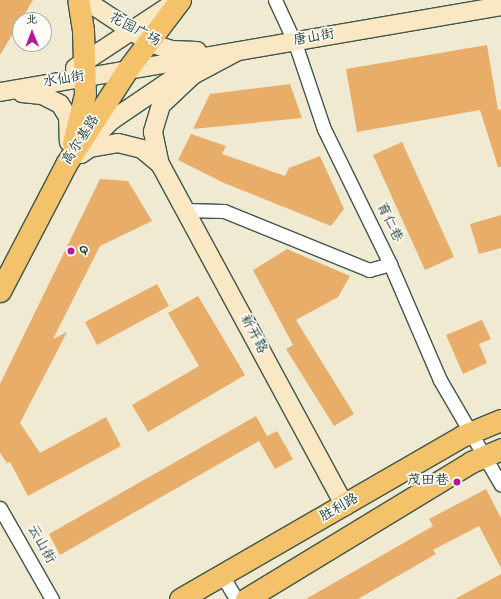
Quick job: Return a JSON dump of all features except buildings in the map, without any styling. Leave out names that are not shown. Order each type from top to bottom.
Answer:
[{"type":"main road","points":[[66,164],[81,112],[85,69],[78,0]]},
{"type":"main road","name":"花园广场","points":[[85,0],[131,33],[150,43],[172,50],[236,52]]},
{"type":"main road","points":[[90,0],[119,17],[138,17],[177,0]]},
{"type":"main road","points":[[85,69],[131,33],[177,0]]},
{"type":"main road","name":"高尔基路","points":[[0,291],[66,164],[127,70],[150,43],[177,0]]},
{"type":"main road","name":"唐山街","points":[[127,70],[501,6]]},
{"type":"main road","points":[[66,164],[112,120],[152,91],[181,72],[236,52]]},
{"type":"main road","points":[[160,164],[153,132],[161,105],[193,76],[236,52]]},
{"type":"main road","name":"水仙街","points":[[0,92],[85,69],[127,70]]},
{"type":"main road","points":[[0,92],[42,95],[60,104],[71,130],[66,164]]},
{"type":"main road","points":[[66,164],[90,148],[118,143],[142,149],[160,164]]},
{"type":"main road","name":"新开路","points":[[160,164],[345,506]]},
{"type":"main road","name":"胜利路","points":[[180,599],[223,577],[472,432],[501,420]]},
{"type":"main road","name":"胜利路","points":[[246,599],[493,452]]},
{"type":"street","name":"育仁巷","points":[[275,0],[295,42],[324,129],[390,264],[440,380],[472,432],[493,452]]},
{"type":"street","points":[[184,210],[224,211],[369,270],[390,264]]},
{"type":"street","points":[[493,452],[501,485]]},
{"type":"street","name":"云山街","points":[[0,508],[52,599]]},
{"type":"street","points":[[223,577],[236,599]]},
{"type":"place","name":"Q","points":[[71,251]]},
{"type":"place","name":"茂田巷","points":[[457,482]]}]
